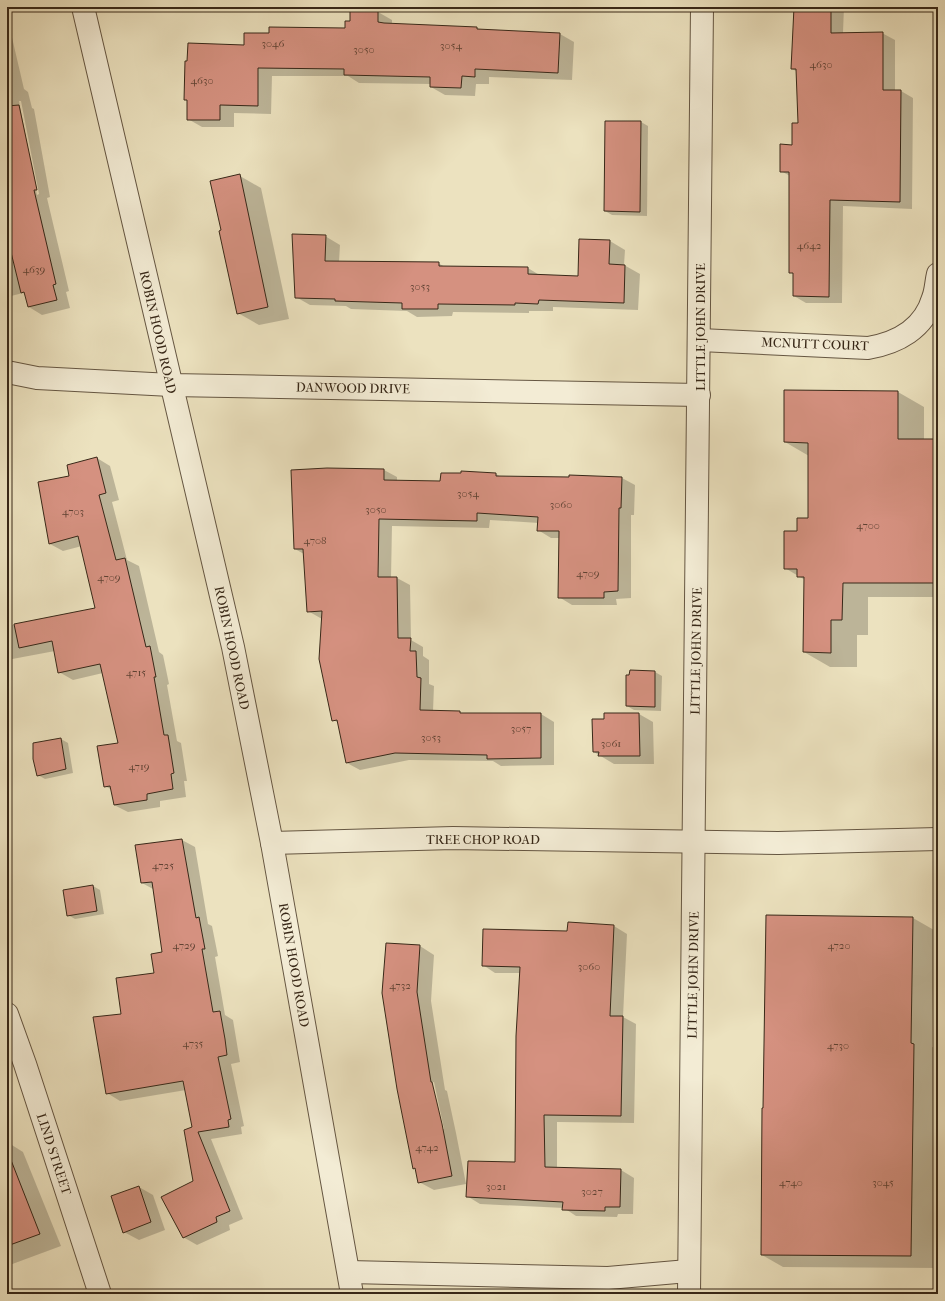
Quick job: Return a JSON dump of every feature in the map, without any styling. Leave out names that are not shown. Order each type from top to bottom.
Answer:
[{"type":"street","name":"ROBIN HOOD ROAD","points":[[82,7],[233,647],[272,843],[352,1294]]},
{"type":"street","name":"LITTLE JOHN DRIVE","points":[[689,1294],[688,1272],[700,340],[702,7]]},
{"type":"street","name":"MCNUTT COURT","points":[[700,340],[868,348],[887,344],[908,333],[921,320],[933,299],[938,274]]},
{"type":"street","name":"DANWOOD DRIVE","points":[[7,372],[37,378],[171,385],[699,395]]},
{"type":"street","name":"TREE CHOP ROAD","points":[[272,843],[453,838],[778,843],[938,839]]},
{"type":"street","name":"LIND STREET","points":[[7,1014],[25,1064],[100,1294]]},
{"type":"street","points":[[349,1272],[608,1278],[688,1272]]},
{"type":"building","points":[[794,7],[831,7],[831,33],[883,32],[883,90],[901,90],[900,202],[830,200],[829,297],[793,296],[793,273],[789,273],[789,172],[780,172],[780,144],[792,145],[792,123],[798,123],[796,69],[791,69]]},
{"type":"building","points":[[350,11],[378,11],[378,22],[384,23],[477,27],[477,29],[560,33],[558,73],[475,69],[475,77],[462,76],[461,88],[430,87],[430,77],[344,75],[344,69],[258,68],[258,106],[220,105],[220,120],[187,120],[187,100],[184,100],[185,61],[187,61],[188,43],[244,45],[244,33],[269,33],[269,27],[345,28],[345,21],[350,21]]},
{"type":"building","points":[[19,105],[37,190],[34,190],[56,284],[53,285],[57,300],[28,307],[24,292],[21,293],[7,236],[7,106]]},
{"type":"building","points":[[605,121],[641,121],[640,212],[604,211]]},
{"type":"building","points":[[240,174],[268,307],[237,314],[210,181]]},
{"type":"building","points":[[292,234],[326,235],[325,261],[439,262],[439,266],[528,267],[528,274],[578,276],[579,239],[610,240],[609,264],[625,265],[624,303],[539,300],[538,304],[438,304],[438,309],[402,309],[402,303],[295,298]]},
{"type":"building","points":[[784,390],[898,391],[898,439],[938,439],[938,583],[843,583],[842,620],[831,620],[831,653],[803,652],[804,577],[797,577],[797,569],[784,569],[784,531],[797,531],[797,518],[808,518],[808,443],[784,442]]},
{"type":"building","points":[[97,457],[106,493],[99,495],[116,560],[125,558],[146,647],[150,646],[164,735],[168,735],[174,773],[171,774],[173,789],[147,794],[147,800],[114,805],[110,786],[104,787],[97,746],[118,743],[100,664],[58,673],[52,641],[19,648],[14,624],[95,608],[78,536],[49,544],[38,482],[69,476],[67,465]]},
{"type":"building","points":[[327,468],[384,469],[384,480],[440,481],[441,473],[461,473],[461,471],[496,473],[496,476],[569,477],[569,475],[622,477],[621,508],[619,508],[618,591],[604,592],[604,598],[558,598],[559,531],[537,531],[538,517],[477,513],[477,521],[379,519],[378,577],[397,577],[398,638],[411,638],[410,651],[416,651],[417,677],[421,678],[420,710],[460,711],[460,713],[541,713],[541,758],[487,759],[487,755],[395,753],[346,763],[337,720],[332,721],[319,659],[322,611],[307,612],[303,549],[294,549],[291,470]]},
{"type":"building","points":[[630,670],[655,671],[655,707],[626,706],[626,675],[629,675]]},
{"type":"building","points":[[604,713],[639,713],[640,756],[598,756],[599,752],[593,752],[592,719],[604,719]]},
{"type":"building","points":[[61,738],[66,769],[37,776],[33,759],[33,743]]},
{"type":"building","points":[[182,839],[196,918],[199,917],[205,949],[202,949],[213,1012],[220,1011],[225,1039],[227,1055],[218,1057],[231,1119],[228,1120],[229,1127],[198,1132],[230,1211],[216,1217],[217,1222],[183,1238],[161,1197],[193,1181],[184,1130],[192,1127],[183,1081],[106,1094],[93,1017],[121,1014],[116,978],[154,973],[151,954],[162,952],[152,882],[141,883],[135,845]]},
{"type":"building","points":[[93,885],[97,911],[67,916],[63,890]]},
{"type":"building","points":[[766,915],[913,917],[911,1043],[914,1044],[911,1256],[761,1255]]},
{"type":"building","points":[[568,922],[614,925],[610,1016],[623,1016],[621,1116],[544,1115],[545,1167],[621,1169],[620,1207],[605,1207],[605,1211],[562,1210],[563,1202],[466,1197],[468,1161],[515,1162],[516,1036],[520,967],[482,966],[483,929],[567,931]]},
{"type":"building","points":[[386,943],[420,945],[417,992],[431,1082],[442,1124],[452,1176],[418,1183],[415,1168],[413,1169],[397,1089],[382,993]]},
{"type":"building","points":[[9,1155],[40,1234],[7,1246],[7,1156]]},
{"type":"building","points":[[139,1186],[151,1222],[123,1233],[111,1196]]}]
